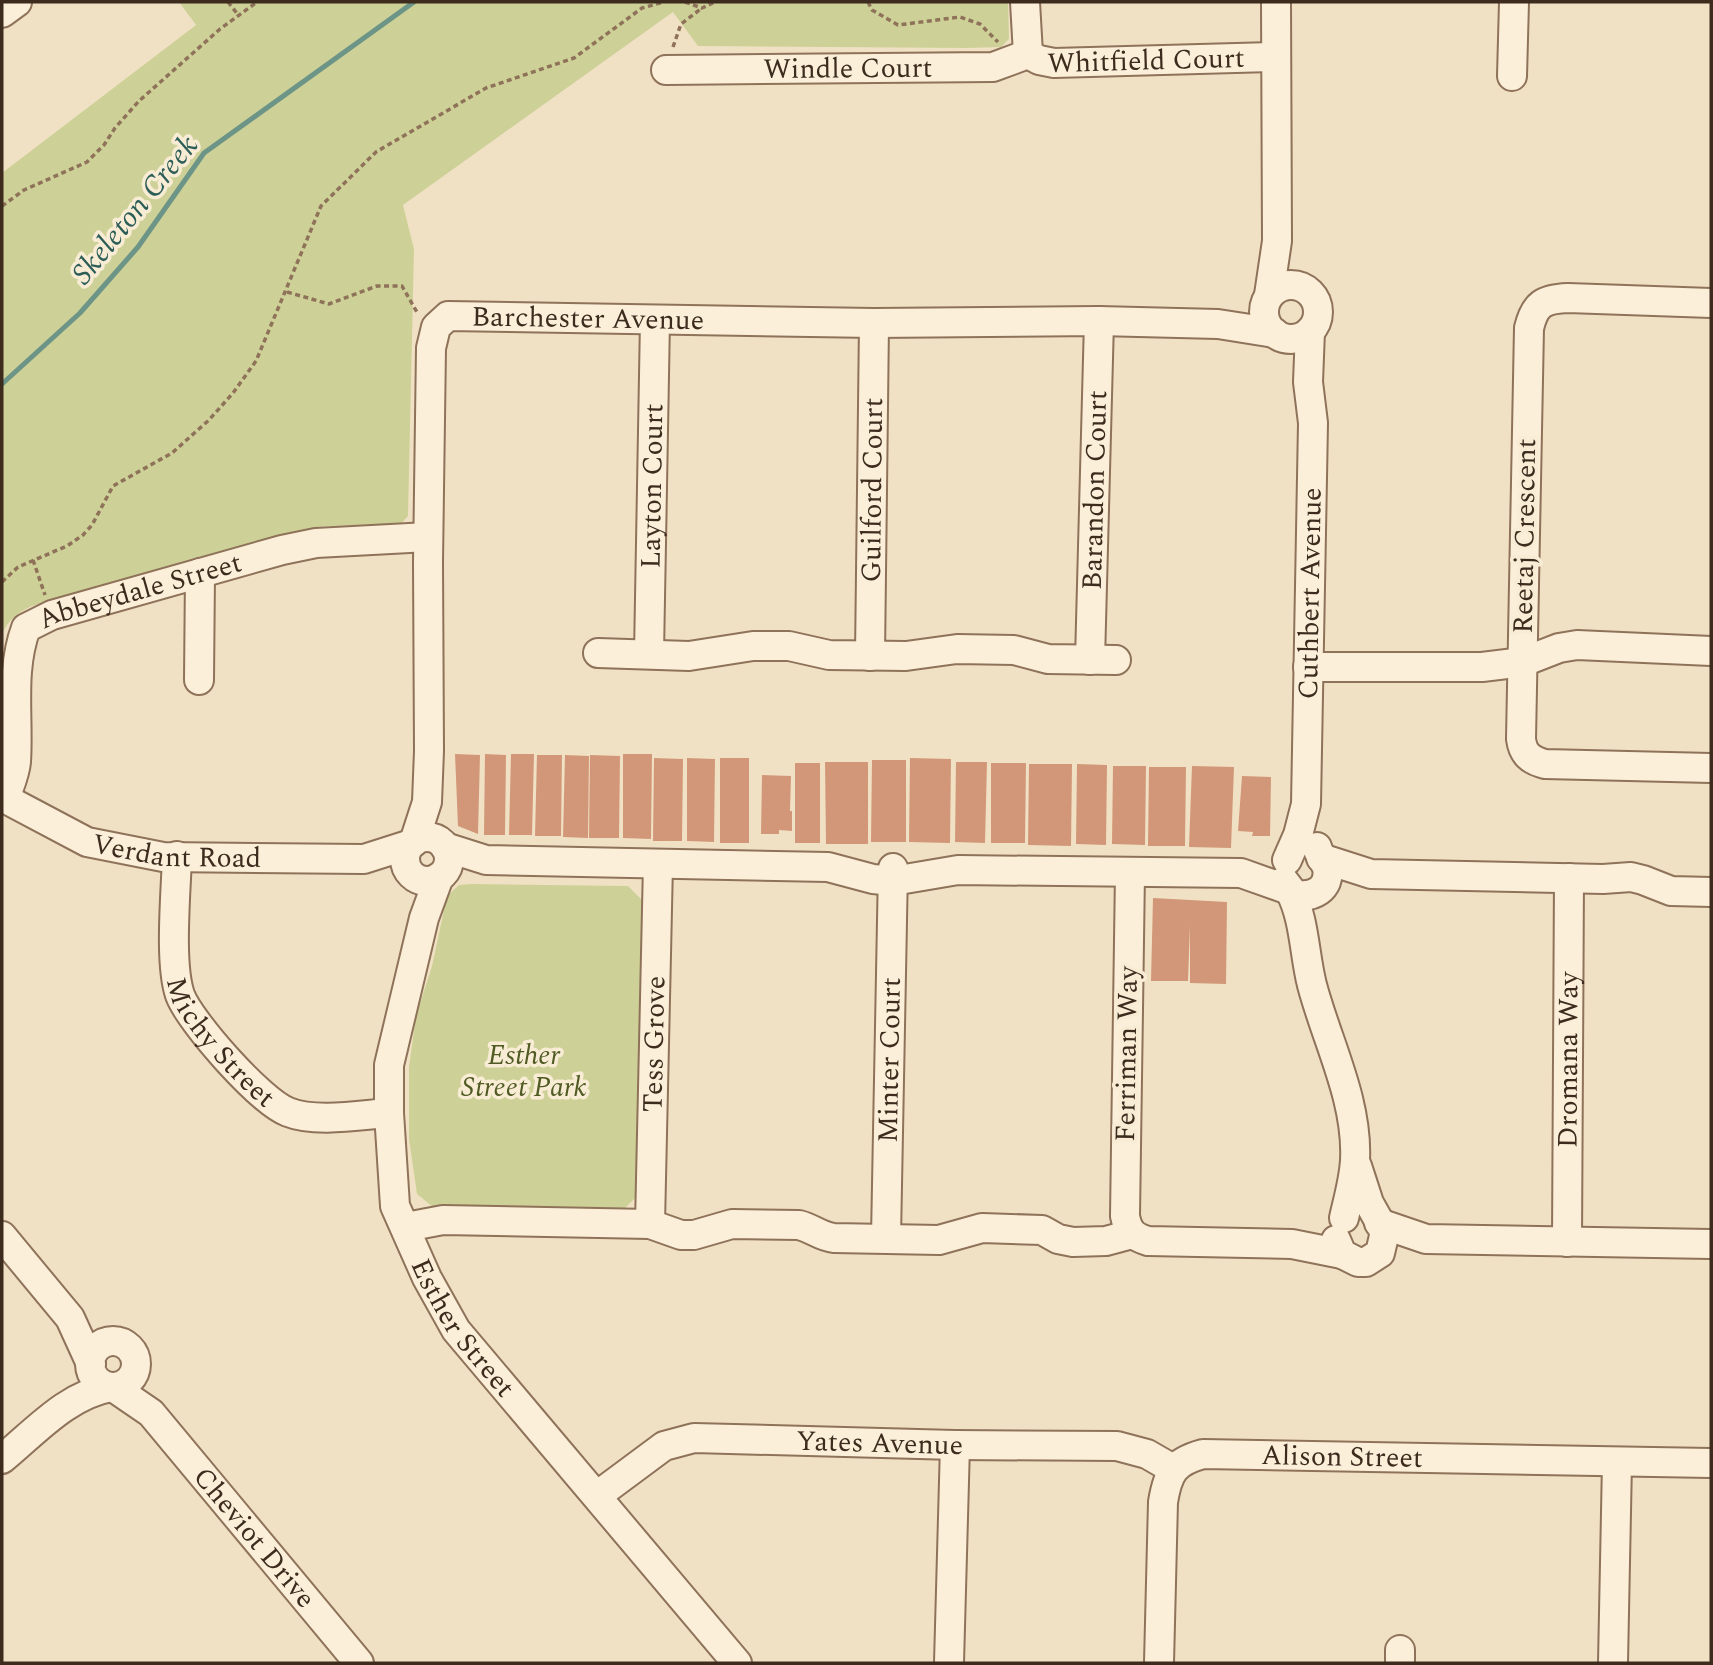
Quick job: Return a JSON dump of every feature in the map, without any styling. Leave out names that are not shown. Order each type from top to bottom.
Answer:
[{"type":"street","points":[[2,13],[17,2]]},
{"type":"street","name":"Whitfield Court","points":[[1025,2],[1020,57],[1054,63],[1275,57]]},
{"type":"street","points":[[1267,301],[1283,285],[1300,286],[1308,290],[1318,306],[1318,315],[1291,335],[1268,326],[1264,316],[1278,241],[1276,2]]},
{"type":"street","points":[[1513,76],[1514,2]]},
{"type":"street","name":"Windle Court","points":[[666,71],[993,67],[1020,57]]},
{"type":"street","points":[[1278,241],[1300,286]]},
{"type":"street","name":"Reetaj Crescent","points":[[1711,303],[1568,298],[1553,299],[1540,304],[1532,312],[1529,328],[1522,749],[1535,762],[1545,764],[1711,768]]},
{"type":"street","name":"Barchester Avenue","points":[[1218,324],[1267,301]]},
{"type":"street","name":"Barchester Avenue","points":[[433,865],[427,802],[431,348],[436,327],[447,316],[874,323],[1099,321],[1218,324],[1291,335]]},
{"type":"street","name":"Layton Court","points":[[649,654],[655,320]]},
{"type":"street","name":"Barandon Court","points":[[870,656],[906,656],[957,649],[1014,650],[1048,659],[1103,660],[1099,321]]},
{"type":"street","name":"Guilford Court","points":[[870,656],[874,323]]},
{"type":"street","name":"Cuthbert Avenue","points":[[1286,860],[1298,835],[1306,804],[1313,423],[1308,382],[1291,335]]},
{"type":"street","name":"Abbeydale Street","points":[[4,798],[16,765],[15,702],[19,648],[26,628],[52,615],[282,550],[316,543],[428,537]]},
{"type":"street","points":[[199,680],[200,573]]},
{"type":"street","points":[[1308,667],[1482,667],[1523,662],[1559,648],[1577,645],[1711,650]]},
{"type":"street","points":[[598,653],[689,656],[753,646],[789,646],[829,654],[870,656]]},
{"type":"street","name":"Verdant Road","points":[[4,798],[87,842],[163,856],[364,859],[433,865],[485,860],[828,867],[873,879],[893,874],[958,870],[1241,873],[1303,892]]},
{"type":"street","name":"Barchester Avenue","points":[[412,843],[427,802]]},
{"type":"street","name":"Cuthbert Avenue","points":[[1306,804],[1321,857]]},
{"type":"street","name":"Verdant Road","points":[[364,859],[428,837],[433,865]]},
{"type":"street","points":[[1342,1254],[1335,1239],[1342,1222],[1355,1160],[1353,1125],[1345,1090],[1311,981],[1303,892],[1282,876],[1286,860],[1298,851],[1306,850],[1371,874]]},
{"type":"street","name":"Michy Street","points":[[177,856],[175,965],[180,994],[190,1016],[260,1093],[287,1112],[324,1117],[389,1113]]},
{"type":"street","points":[[1303,892],[1327,878],[1325,863],[1321,857]]},
{"type":"street","name":"Verdant Road","points":[[1241,873],[1286,860]]},
{"type":"street","name":"Tess Grove","points":[[650,1224],[658,864]]},
{"type":"street","name":"Esther Street","points":[[433,865],[424,918],[389,1065],[395,1206],[427,1278],[456,1330],[598,1495],[737,1663]]},
{"type":"street","name":"Ferriman Way","points":[[1130,872],[1125,1216],[1127,1228],[1132,1234]]},
{"type":"street","name":"Minter Court","points":[[886,1238],[893,874]]},
{"type":"street","points":[[1303,892],[1371,874],[1603,879],[1631,877],[1671,891],[1703,892]]},
{"type":"street","name":"Dromana Way","points":[[1567,1242],[1569,878]]},
{"type":"street","points":[[1355,1160],[1384,1236],[1383,1245],[1374,1258]]},
{"type":"street","points":[[1292,1244],[1320,1234],[1360,1213],[1426,1240]]},
{"type":"street","points":[[406,1227],[443,1220],[650,1224],[681,1235],[694,1236],[732,1224],[799,1225],[834,1238],[939,1240],[982,1228],[1042,1230],[1058,1239],[1073,1242],[1106,1241],[1132,1234],[1135,1238],[1148,1241],[1292,1244],[1342,1254],[1358,1262],[1426,1240],[1711,1244]]},
{"type":"street","points":[[2,1236],[70,1318],[97,1380],[112,1387]]},
{"type":"street","points":[[2,1460],[71,1402],[93,1391],[123,1385],[131,1378],[135,1361],[129,1348],[70,1318]]},
{"type":"street","points":[[71,1402],[98,1348],[115,1342]]},
{"type":"street","name":"Cheviot Drive","points":[[135,1361],[151,1413]]},
{"type":"street","name":"Cheviot Drive","points":[[112,1387],[151,1413],[359,1663]]},
{"type":"street","name":"Yates Avenue","points":[[598,1495],[664,1446],[694,1438],[1117,1446],[1147,1454],[1173,1469]]},
{"type":"street","points":[[949,1663],[955,1445]]},
{"type":"street","name":"Alison Street","points":[[1173,1469],[1184,1459],[1203,1454],[1711,1463]]},
{"type":"street","points":[[1613,1663],[1617,1462]]},
{"type":"street","points":[[1159,1663],[1161,1531],[1166,1482],[1173,1469]]},
{"type":"path","points":[[228,2],[239,16]]},
{"type":"path","points":[[2,206],[24,190],[87,162],[139,101],[220,29],[257,2]]},
{"type":"path","points":[[2,582],[18,567],[67,546],[83,535],[113,486],[172,453],[209,421],[256,361],[321,206],[376,152],[486,88],[574,58],[642,8],[664,2]]},
{"type":"path","points":[[685,2],[702,8]]},
{"type":"path","points":[[666,71],[681,24],[715,2]]},
{"type":"path","points":[[867,2],[872,10],[898,25],[960,17],[980,24],[996,40],[1020,57]]},
{"type":"path","points":[[287,292],[329,304],[377,286],[402,286],[423,326],[435,331]]},
{"type":"path","points":[[33,560],[52,615]]},
{"type":"green space","points":[[179,2],[1008,2],[1009,39],[1001,47],[966,48],[698,46],[673,12],[403,205],[414,249],[408,516],[400,525],[325,526],[292,532],[32,606],[14,617],[2,634],[2,173],[196,25]]},
{"type":"green space","name":"Esther Street Park","points":[[459,885],[628,886],[642,900],[636,1197],[622,1211],[433,1207],[417,1194],[409,1139],[409,1067],[416,1016],[432,966],[447,896]]},
{"type":"building","points":[[455,754],[480,755],[478,834],[458,826]]},
{"type":"building","points":[[485,754],[506,755],[505,835],[484,835]]},
{"type":"building","points":[[511,754],[534,754],[532,835],[509,835]]},
{"type":"building","points":[[623,754],[652,754],[651,839],[623,838]]},
{"type":"building","points":[[537,755],[562,755],[561,836],[535,836]]},
{"type":"building","points":[[565,755],[589,756],[588,838],[563,837]]},
{"type":"building","points":[[590,755],[620,756],[619,838],[589,838]]},
{"type":"building","points":[[654,758],[683,759],[682,841],[653,841]]},
{"type":"building","points":[[687,758],[715,759],[714,842],[687,841]]},
{"type":"building","points":[[720,758],[749,758],[749,843],[720,843]]},
{"type":"building","points":[[910,758],[951,759],[950,843],[909,842]]},
{"type":"building","points":[[872,760],[906,760],[906,842],[871,842]]},
{"type":"building","points":[[825,762],[868,762],[868,844],[826,844]]},
{"type":"building","points":[[956,762],[987,762],[985,843],[955,842]]},
{"type":"building","points":[[795,763],[820,763],[820,843],[795,843]]},
{"type":"building","points":[[991,763],[1026,763],[1025,843],[991,843]]},
{"type":"building","points":[[1029,764],[1072,764],[1071,846],[1028,845]]},
{"type":"building","points":[[1077,764],[1107,765],[1106,845],[1076,844]]},
{"type":"building","points":[[1113,766],[1146,766],[1145,845],[1112,844]]},
{"type":"building","points":[[1192,766],[1234,767],[1231,848],[1189,847]]},
{"type":"building","points":[[1149,767],[1186,767],[1185,846],[1148,846]]},
{"type":"building","points":[[762,775],[791,776],[792,831],[779,830],[779,834],[761,834]]},
{"type":"building","points":[[1242,776],[1271,777],[1270,836],[1252,836],[1253,832],[1238,831]]},
{"type":"building","points":[[1153,898],[1227,902],[1226,984],[1190,983],[1190,925],[1188,981],[1151,981]]},
{"type":"waterway","name":"Skeleton Creek","points":[[2,384],[80,313],[138,247],[204,153],[414,2]]}]
